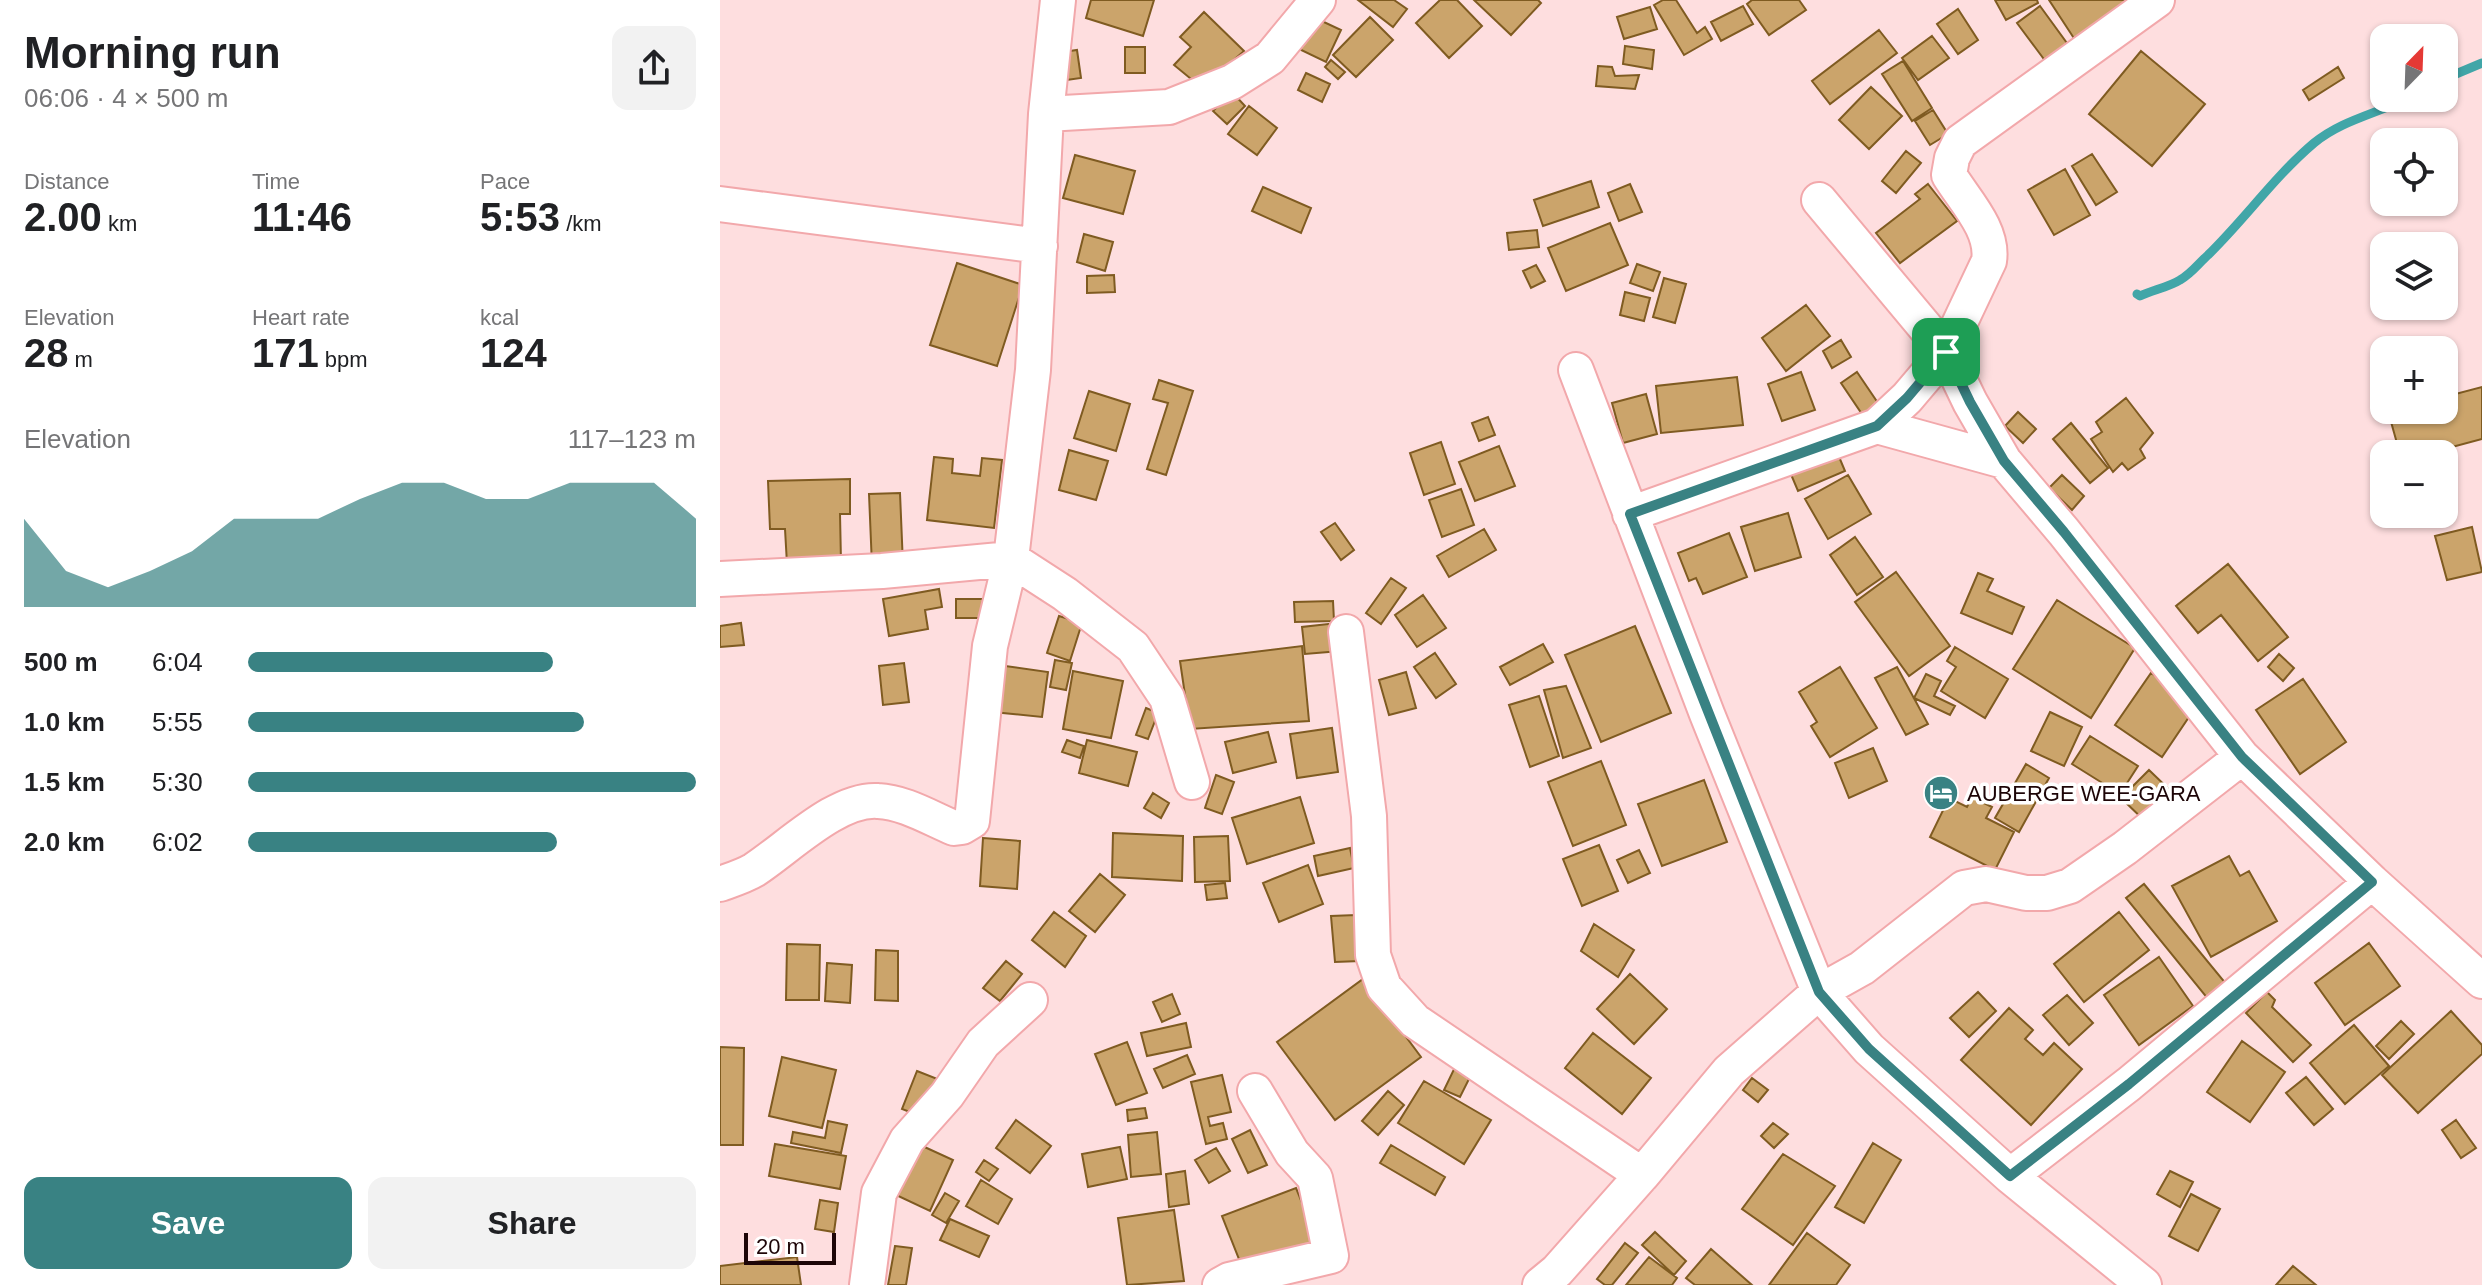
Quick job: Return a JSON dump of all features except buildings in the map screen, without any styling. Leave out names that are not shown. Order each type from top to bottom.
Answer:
[{"type":"street","points":[[720,884],[751,872],[815,826],[856,803],[875,800],[893,803],[954,828],[972,821],[990,646],[1011,559],[1033,370],[1046,114],[1058,0]]},
{"type":"street","points":[[1046,114],[1169,107],[1232,82],[1270,58],[1318,0]]},
{"type":"street","points":[[1630,514],[1877,426],[1907,398],[1946,352],[1989,261],[1991,249],[1988,236],[1949,175],[1952,158],[1960,142],[2157,0]]},
{"type":"street","points":[[1819,200],[1946,352],[2004,461],[2242,757],[2372,882],[2482,981]]},
{"type":"street","points":[[720,204],[1040,246]]},
{"type":"street","points":[[1576,370],[1819,992],[1869,1049],[2010,1176],[2144,1285]]},
{"type":"street","points":[[1877,426],[2004,461]]},
{"type":"street","points":[[720,579],[882,571],[1011,559],[1065,594],[1133,647],[1167,698],[1192,782]]},
{"type":"street","points":[[1346,632],[1369,816],[1373,955],[1384,987],[1415,1021],[1642,1175]]},
{"type":"street","points":[[1540,1285],[1557,1271],[1642,1175],[1729,1071],[1819,992],[1862,968],[1964,888],[1986,884],[2026,893],[2047,893],[2070,886],[2125,848],[2242,757]]},
{"type":"street","points":[[2010,1176],[2129,1084],[2372,882]]},
{"type":"street","points":[[867,1285],[879,1193],[907,1140],[947,1095],[983,1043],[1030,1000]]},
{"type":"street","points":[[1220,1285],[1229,1280],[1331,1256],[1315,1178],[1292,1153],[1255,1091]]},
{"type":"waterway","points":[[2458,73],[2482,63]]},
{"type":"waterway","points":[[2137,294],[2140,296],[2166,287],[2188,275],[2314,143],[2374,112]]},
{"type":"place","name":"AUBERGE WEE-GARA","points":[[1941,793]]},
{"type":"route","points":[[1946,352],[2004,461],[2242,757],[2372,882],[2129,1084],[2010,1176],[1869,1049],[1819,992],[1630,514],[1877,426],[1907,398],[1946,352]]}]
